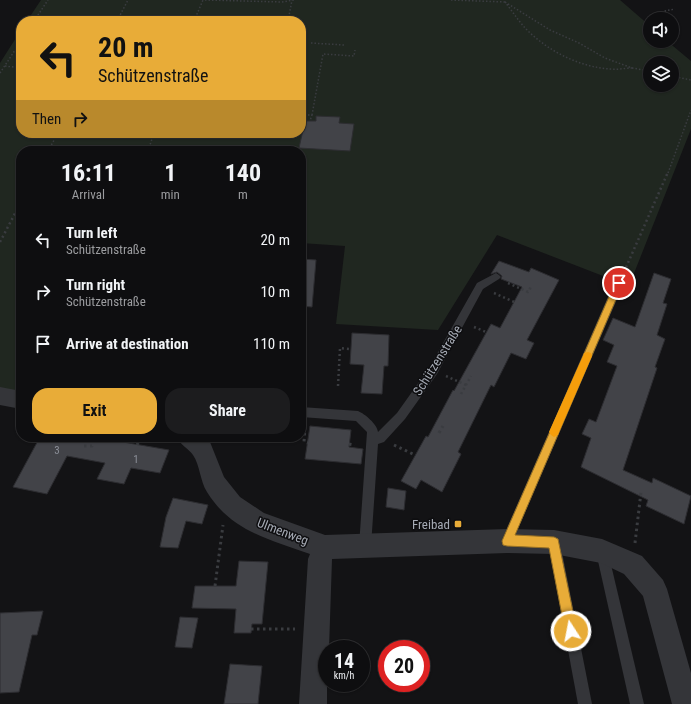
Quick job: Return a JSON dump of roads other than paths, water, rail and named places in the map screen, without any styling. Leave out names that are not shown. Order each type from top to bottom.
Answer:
[{"type":"street","points":[[0,396],[16,399]]},
{"type":"street","name":"Ulmenweg","points":[[194,442],[202,449],[215,484],[232,505],[257,522],[325,547]]},
{"type":"street","points":[[314,704],[320,559],[325,547],[507,541],[554,542],[602,550],[633,565],[654,589],[686,704]]},
{"type":"lane","name":"Schützenstraße","points":[[376,440],[401,416],[433,371],[480,286],[496,278]]},
{"type":"lane","points":[[507,541],[619,283]]},
{"type":"lane","points":[[306,412],[358,416],[373,430],[376,440],[365,546]]},
{"type":"lane","points":[[554,542],[585,704]]},
{"type":"lane","points":[[602,550],[637,704]]},
{"type":"place","name":"Freibad","points":[[458,524]]}]
